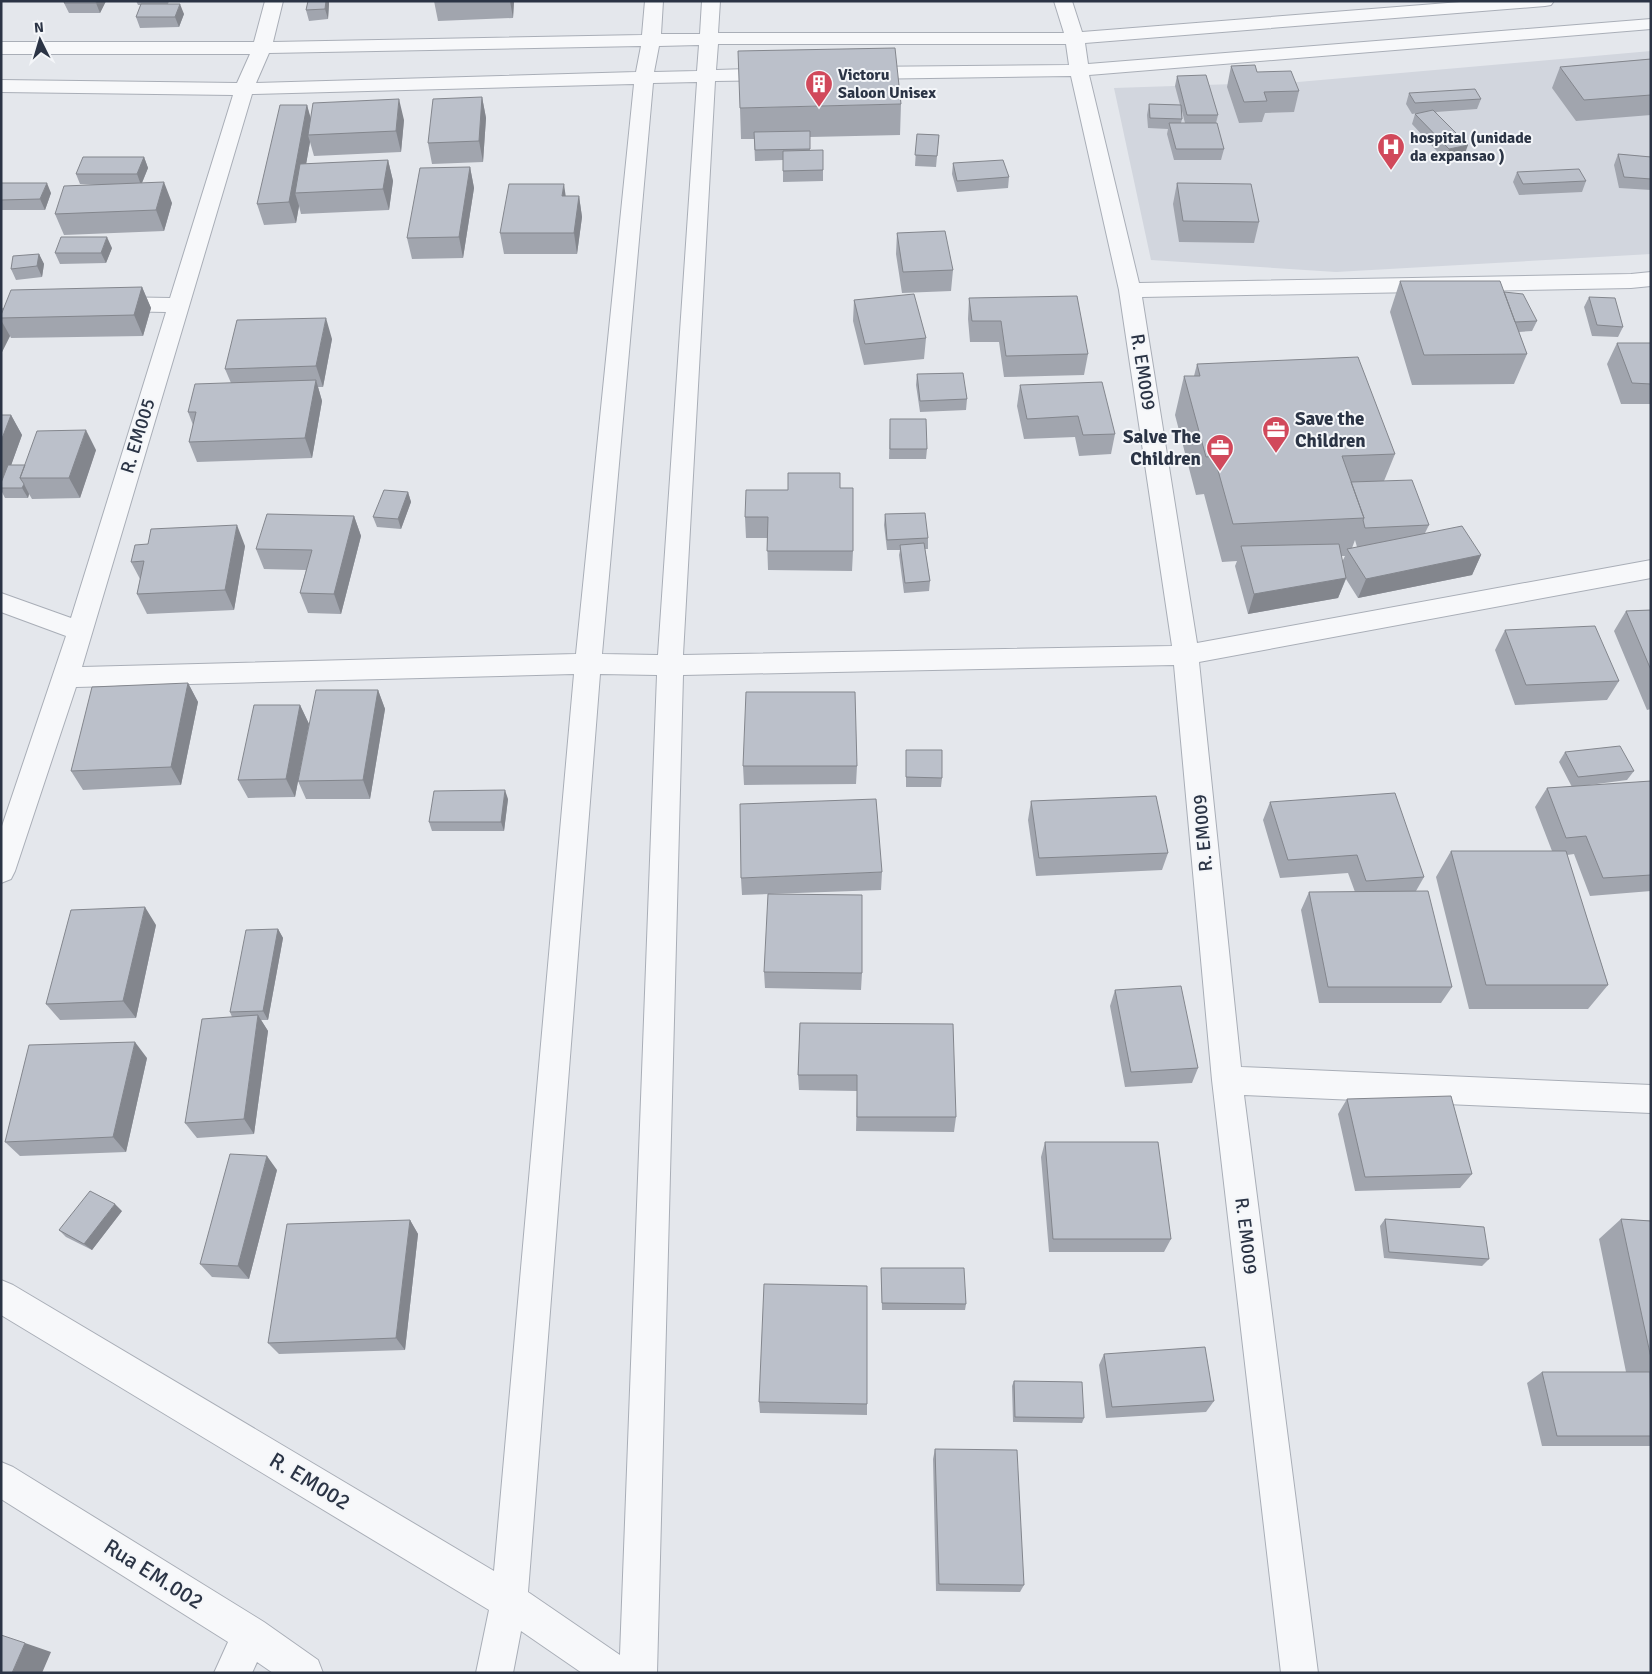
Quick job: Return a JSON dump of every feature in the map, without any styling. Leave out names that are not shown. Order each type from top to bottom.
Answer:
[{"type":"street","name":"R. EM005","points":[[1,871],[66,677],[78,631],[244,89],[262,48],[274,1]]},
{"type":"street","points":[[494,1673],[509,1601],[588,664],[644,77],[651,41],[654,1]]},
{"type":"street","points":[[638,1673],[670,665],[711,1]]},
{"type":"street","name":"R. EM009","points":[[1063,1],[1075,38],[1079,70],[1130,290],[1186,655],[1227,1080],[1300,1673]]},
{"type":"street","points":[[1,48],[262,48],[710,39],[1075,38],[1545,1]]},
{"type":"street","points":[[844,73],[1079,70],[1651,24]]},
{"type":"street","points":[[1,86],[244,89],[795,74]]},
{"type":"street","points":[[1130,290],[1631,281],[1651,279]]},
{"type":"street","points":[[89,304],[178,305]]},
{"type":"street","points":[[66,677],[588,664],[670,665],[1186,655],[1651,569]]},
{"type":"street","points":[[1,602],[78,631]]},
{"type":"street","points":[[1227,1080],[1651,1099]]},
{"type":"street","name":"R. EM002","points":[[1,1296],[509,1601],[614,1673]]},
{"type":"street","name":"Rua EM.002","points":[[1,1478],[251,1636],[305,1673]]},
{"type":"street","points":[[232,1673],[251,1636]]},
{"type":"shaded area","name":"hospital (unidade da expansao )","points":[[1651,51],[1651,254],[1336,272],[1151,260],[1114,88],[1298,82]]},
{"type":"building","points":[[65,1],[97,1],[96,3],[64,3]]},
{"type":"building","points":[[308,1],[326,1],[325,9],[306,10]]},
{"type":"building","points":[[141,4],[180,4],[175,17],[136,17]]},
{"type":"building","points":[[895,48],[901,104],[740,108],[738,51]]},
{"type":"building","points":[[1651,59],[1651,95],[1584,100],[1560,67]]},
{"type":"building","points":[[1255,65],[1257,72],[1291,71],[1299,91],[1264,92],[1267,101],[1244,102],[1231,66]]},
{"type":"building","points":[[1206,75],[1218,115],[1187,115],[1177,76]]},
{"type":"building","points":[[1475,89],[1481,99],[1415,103],[1409,93]]},
{"type":"building","points":[[482,97],[479,141],[428,143],[433,99]]},
{"type":"building","points":[[399,99],[396,131],[308,135],[313,103]]},
{"type":"building","points":[[1149,104],[1181,105],[1182,119],[1150,118]]},
{"type":"building","points":[[280,105],[307,105],[289,202],[257,204]]},
{"type":"building","points":[[1433,110],[1468,145],[1449,149],[1415,114]]},
{"type":"building","points":[[1169,123],[1217,123],[1224,149],[1176,149]]},
{"type":"building","points":[[810,131],[810,149],[755,150],[754,132]]},
{"type":"building","points":[[917,134],[939,135],[937,156],[915,155]]},
{"type":"building","points":[[823,150],[823,170],[783,171],[783,151]]},
{"type":"building","points":[[1618,154],[1651,157],[1651,179],[1624,177]]},
{"type":"building","points":[[83,157],[144,157],[137,174],[76,174]]},
{"type":"building","points":[[388,160],[383,189],[295,193],[300,164]]},
{"type":"building","points":[[1003,160],[1009,177],[957,181],[953,163]]},
{"type":"building","points":[[470,167],[459,237],[407,238],[420,168]]},
{"type":"building","points":[[1579,169],[1586,181],[1523,184],[1517,172]]},
{"type":"building","points":[[164,182],[156,210],[55,214],[64,186]]},
{"type":"building","points":[[1,183],[47,183],[40,199],[1,200]]},
{"type":"building","points":[[1177,183],[1251,184],[1259,222],[1183,221]]},
{"type":"building","points":[[509,184],[564,184],[562,196],[579,196],[574,233],[500,233]]},
{"type":"building","points":[[945,231],[953,270],[903,272],[897,233]]},
{"type":"building","points":[[61,237],[107,237],[101,253],[55,253]]},
{"type":"building","points":[[39,254],[37,266],[11,269],[13,256]]},
{"type":"building","points":[[1400,281],[1500,281],[1527,354],[1424,355]]},
{"type":"building","points":[[142,287],[134,315],[1,318],[11,290]]},
{"type":"building","points":[[1504,292],[1523,294],[1537,321],[1515,322]]},
{"type":"building","points":[[914,294],[926,338],[865,344],[854,300]]},
{"type":"building","points":[[1077,296],[1088,354],[1006,356],[1001,321],[972,321],[969,298]]},
{"type":"building","points":[[1589,297],[1615,298],[1623,327],[1597,325]]},
{"type":"building","points":[[326,318],[316,366],[225,369],[237,320]]},
{"type":"building","points":[[1617,343],[1651,343],[1651,384],[1632,383]]},
{"type":"building","name":"Save the Children","points":[[1358,357],[1395,454],[1342,456],[1364,518],[1233,524],[1214,456],[1206,457],[1184,376],[1200,376],[1197,364]]},
{"type":"building","points":[[963,373],[967,399],[920,401],[917,374]]},
{"type":"building","points":[[316,380],[305,438],[189,442],[196,412],[188,412],[195,384]]},
{"type":"building","points":[[1102,382],[1115,434],[1083,435],[1078,416],[1027,419],[1020,385]]},
{"type":"building","points":[[1,415],[11,415],[1,441]]},
{"type":"building","points":[[890,419],[926,419],[927,449],[890,449]]},
{"type":"building","points":[[86,430],[69,478],[20,478],[37,431]]},
{"type":"building","points":[[8,465],[25,465],[20,478],[24,484],[22,488],[1,488]]},
{"type":"building","points":[[788,473],[840,473],[840,488],[853,488],[853,551],[767,551],[768,517],[745,517],[746,490],[788,490]]},
{"type":"building","points":[[1412,480],[1429,525],[1365,528],[1364,518],[1351,482]]},
{"type":"building","points":[[384,490],[408,492],[398,519],[373,517]]},
{"type":"building","points":[[925,513],[928,538],[887,540],[885,514]]},
{"type":"building","points":[[267,514],[354,516],[334,594],[300,593],[312,550],[256,549]]},
{"type":"building","points":[[237,525],[225,590],[137,594],[144,561],[131,562],[135,545],[148,544],[151,529]]},
{"type":"building","points":[[1462,526],[1481,555],[1366,579],[1347,549]]},
{"type":"building","points":[[924,543],[930,581],[905,583],[900,545]]},
{"type":"building","points":[[1339,544],[1346,578],[1254,594],[1241,546]]},
{"type":"building","points":[[1651,610],[1651,670],[1626,611]]},
{"type":"building","points":[[1595,626],[1619,681],[1526,685],[1505,630]]},
{"type":"building","points":[[188,683],[171,767],[71,771],[92,687]]},
{"type":"building","points":[[316,690],[378,690],[363,780],[298,781]]},
{"type":"building","points":[[746,692],[855,692],[857,766],[743,766]]},
{"type":"building","points":[[254,705],[300,705],[286,779],[238,780]]},
{"type":"building","points":[[1620,746],[1634,771],[1578,777],[1565,752]]},
{"type":"building","points":[[906,750],[942,750],[942,778],[906,777]]},
{"type":"building","points":[[1651,781],[1651,875],[1603,878],[1586,836],[1566,838],[1547,788]]},
{"type":"building","points":[[505,790],[501,822],[429,822],[434,791]]},
{"type":"building","points":[[1395,793],[1424,877],[1366,881],[1357,855],[1288,860],[1270,802]]},
{"type":"building","points":[[1156,796],[1168,853],[1039,858],[1031,801]]},
{"type":"building","points":[[876,799],[882,872],[741,878],[740,804]]},
{"type":"building","points":[[1451,851],[1566,851],[1608,985],[1486,985]]},
{"type":"building","points":[[1428,891],[1452,987],[1328,987],[1309,892]]},
{"type":"building","points":[[768,894],[862,895],[862,973],[764,972]]},
{"type":"building","points":[[145,907],[123,1001],[46,1004],[71,910]]},
{"type":"building","points":[[278,929],[263,1011],[230,1012],[246,930]]},
{"type":"building","points":[[1181,986],[1198,1068],[1131,1072],[1115,990]]},
{"type":"building","points":[[258,1015],[244,1119],[185,1123],[202,1019]]},
{"type":"building","points":[[800,1023],[953,1024],[956,1117],[857,1117],[857,1075],[798,1075]]},
{"type":"building","points":[[135,1042],[113,1137],[5,1142],[29,1045]]},
{"type":"building","points":[[1451,1096],[1472,1174],[1365,1177],[1347,1099]]},
{"type":"building","points":[[1045,1142],[1158,1142],[1171,1239],[1053,1239]]},
{"type":"building","points":[[230,1154],[267,1156],[238,1266],[200,1264]]},
{"type":"building","points":[[90,1191],[115,1204],[84,1244],[59,1230]]},
{"type":"building","points":[[1385,1219],[1484,1227],[1489,1259],[1389,1252]]},
{"type":"building","points":[[1621,1219],[1651,1221],[1651,1358]]},
{"type":"building","points":[[410,1220],[396,1338],[268,1343],[287,1224]]},
{"type":"building","points":[[881,1268],[964,1268],[966,1304],[882,1303]]},
{"type":"building","points":[[764,1284],[867,1286],[867,1404],[759,1402]]},
{"type":"building","points":[[1205,1347],[1214,1401],[1112,1407],[1104,1354]]},
{"type":"building","points":[[1542,1372],[1650,1372],[1651,1436],[1557,1436]]},
{"type":"building","points":[[1014,1381],[1082,1382],[1084,1418],[1015,1417]]},
{"type":"building","points":[[935,1449],[1017,1450],[1024,1585],[939,1584]]},
{"type":"building","points":[[1,1635],[25,1643],[12,1673],[1,1673]]},
{"type":"place","name":"Victoru Saloon Unisex","points":[[819,108]]},
{"type":"place","name":"hospital (unidade da expansao )","points":[[1391,171]]},
{"type":"place","name":"Save the Children","points":[[1276,454]]},
{"type":"place","name":"Salve The Children","points":[[1220,472]]}]
